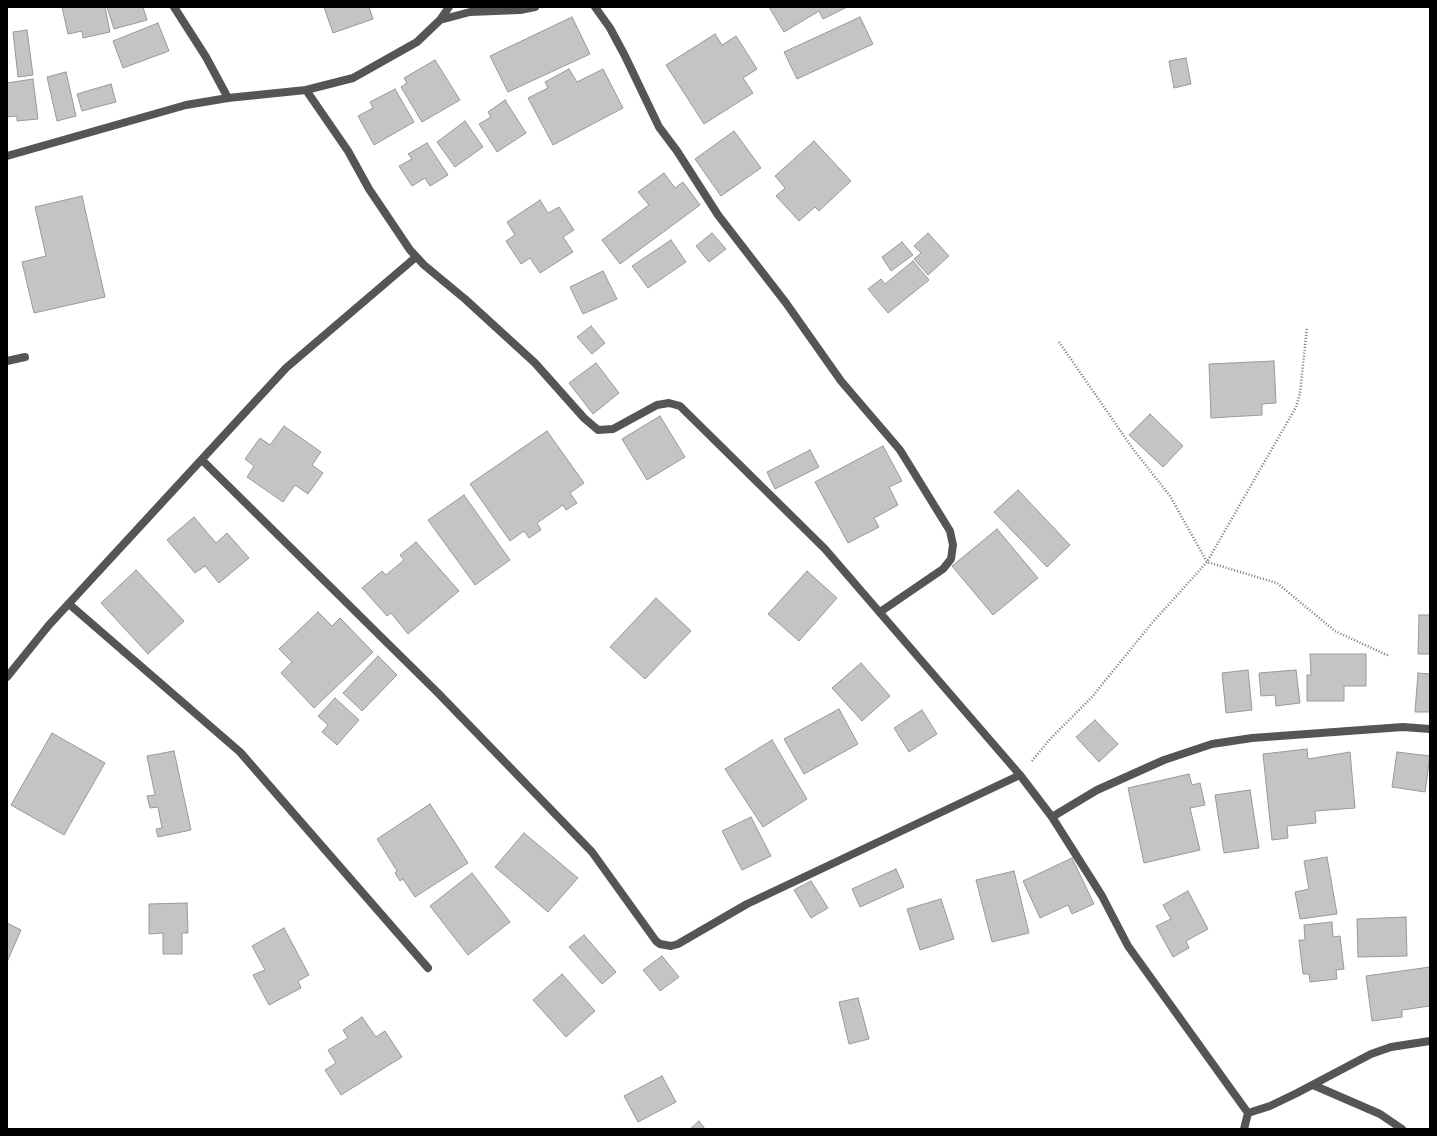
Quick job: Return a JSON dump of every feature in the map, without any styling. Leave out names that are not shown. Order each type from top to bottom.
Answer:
[{"type":"street","points":[[174,7],[206,57],[228,98]]},
{"type":"street","points":[[7,156],[186,105],[228,98],[306,90],[353,78],[417,42],[440,20],[449,7]]},
{"type":"street","points":[[440,20],[470,12],[520,10],[535,7]]},
{"type":"street","points":[[595,7],[610,28],[625,56],[659,127],[718,215],[782,297],[841,381],[900,450],[950,531],[953,546],[951,559],[943,570],[880,612]]},
{"type":"street","points":[[306,90],[348,151],[369,189],[416,257],[534,363],[584,418],[598,430],[613,429],[657,405],[669,402],[680,406],[825,549],[1020,775],[1052,817],[1102,896],[1128,946],[1248,1113],[1244,1129]]},
{"type":"street","points":[[7,676],[69,604],[286,368],[416,257]]},
{"type":"street","points":[[7,361],[25,357]]},
{"type":"street","points":[[202,460],[438,693],[592,852],[656,941],[660,944],[671,946],[678,944],[747,904],[1020,775]]},
{"type":"street","points":[[69,604],[240,752],[428,968]]},
{"type":"street","points":[[1052,817],[1097,790],[1164,760],[1212,744],[1252,738],[1403,727],[1430,729]]},
{"type":"street","points":[[1248,1113],[1270,1106],[1371,1054],[1391,1047],[1430,1040]]},
{"type":"street","points":[[1312,1085],[1380,1114],[1402,1129]]},
{"type":"path","points":[[1020,775],[1050,739],[1092,697],[1152,623],[1207,562],[1296,407],[1300,393],[1306,327]]},
{"type":"path","points":[[1059,342],[1134,449],[1170,496],[1207,562],[1276,583],[1335,631],[1389,656]]},
{"type":"building","points":[[62,7],[105,7],[110,32],[83,38],[82,31],[68,34]]},
{"type":"building","points":[[107,7],[143,7],[147,20],[114,29]]},
{"type":"building","points":[[324,7],[369,7],[373,19],[333,33]]},
{"type":"building","points":[[769,7],[847,7],[823,19],[819,11],[784,32]]},
{"type":"building","points":[[572,17],[590,54],[508,92],[490,56]]},
{"type":"building","points":[[860,17],[873,44],[797,79],[784,52]]},
{"type":"building","points":[[158,23],[169,51],[123,68],[113,41]]},
{"type":"building","points":[[27,30],[33,75],[18,77],[13,32]]},
{"type":"building","points":[[715,34],[722,45],[736,36],[757,69],[743,78],[753,93],[704,124],[666,65]]},
{"type":"building","points":[[1186,58],[1191,84],[1174,88],[1169,61]]},
{"type":"building","points":[[435,60],[460,100],[422,122],[401,87],[407,83],[404,78]]},
{"type":"building","points":[[569,69],[577,82],[603,69],[623,108],[553,145],[528,98],[548,88],[545,82]]},
{"type":"building","points":[[66,72],[76,116],[57,121],[47,77]]},
{"type":"building","points":[[33,79],[38,119],[17,121],[17,116],[7,117],[7,83]]},
{"type":"building","points":[[111,84],[116,102],[82,111],[77,94]]},
{"type":"building","points":[[395,89],[414,122],[374,145],[358,116],[373,108],[370,102]]},
{"type":"building","points":[[505,100],[526,133],[497,152],[479,124],[491,117],[488,112]]},
{"type":"building","points":[[465,121],[483,147],[455,167],[437,142]]},
{"type":"building","points":[[734,131],[761,168],[721,196],[695,159]]},
{"type":"building","points":[[814,141],[851,181],[819,211],[815,207],[799,221],[776,196],[785,188],[775,176]]},
{"type":"building","points":[[427,143],[448,175],[430,186],[425,178],[412,186],[399,166],[412,159],[408,154]]},
{"type":"building","points":[[664,173],[675,188],[683,182],[700,205],[620,264],[602,240],[649,205],[638,192]]},
{"type":"building","points":[[82,196],[105,297],[34,313],[22,262],[46,256],[35,207]]},
{"type":"building","points":[[540,200],[548,213],[559,207],[574,230],[563,237],[573,252],[540,273],[530,258],[521,264],[506,241],[515,235],[507,222]]},
{"type":"building","points":[[712,233],[726,249],[709,262],[696,246]]},
{"type":"building","points":[[928,233],[949,256],[928,275],[914,259],[921,253],[914,246]]},
{"type":"building","points":[[671,240],[686,262],[648,288],[632,266]]},
{"type":"building","points":[[902,242],[913,255],[891,271],[882,257]]},
{"type":"building","points":[[913,261],[929,280],[888,313],[868,289],[881,279],[885,284]]},
{"type":"building","points":[[603,271],[617,299],[583,314],[570,287]]},
{"type":"building","points":[[591,326],[605,343],[592,354],[577,337]]},
{"type":"building","points":[[1274,361],[1276,403],[1262,404],[1262,415],[1211,418],[1209,364]]},
{"type":"building","points":[[596,363],[619,393],[593,414],[569,383]]},
{"type":"building","points":[[1150,414],[1183,446],[1163,467],[1129,435]]},
{"type":"building","points":[[660,416],[685,457],[647,480],[622,439]]},
{"type":"building","points":[[284,426],[321,452],[312,465],[323,473],[308,494],[295,485],[283,502],[247,477],[254,466],[245,459],[260,438],[270,445]]},
{"type":"building","points":[[547,431],[584,483],[570,493],[577,503],[566,510],[563,505],[537,523],[541,530],[529,538],[524,531],[510,541],[470,484]]},
{"type":"building","points":[[883,446],[902,481],[889,487],[898,505],[874,518],[879,527],[848,543],[815,482]]},
{"type":"building","points":[[810,450],[819,467],[775,489],[767,472]]},
{"type":"building","points":[[1018,490],[1070,545],[1047,567],[994,512]]},
{"type":"building","points":[[464,495],[510,560],[475,585],[428,520]]},
{"type":"building","points":[[194,517],[216,543],[227,533],[249,558],[219,583],[205,566],[195,573],[167,540]]},
{"type":"building","points":[[997,529],[1038,578],[993,615],[952,566]]},
{"type":"building","points":[[416,542],[459,591],[408,634],[391,613],[387,616],[362,588],[382,571],[386,575],[404,560],[400,555]]},
{"type":"building","points":[[136,570],[184,621],[148,654],[101,603]]},
{"type":"building","points":[[807,571],[837,598],[799,641],[768,614]]},
{"type":"building","points":[[656,598],[691,631],[645,679],[610,647]]},
{"type":"building","points":[[318,612],[332,626],[340,618],[373,652],[314,708],[281,673],[292,662],[279,649]]},
{"type":"building","points":[[1419,615],[1430,615],[1430,654],[1418,654]]},
{"type":"building","points":[[1310,654],[1366,654],[1366,686],[1344,686],[1344,701],[1307,701],[1307,675],[1311,675]]},
{"type":"building","points":[[378,656],[397,675],[362,711],[343,693]]},
{"type":"building","points":[[861,663],[890,696],[862,721],[832,688]]},
{"type":"building","points":[[1248,670],[1252,710],[1226,713],[1222,673]]},
{"type":"building","points":[[1296,670],[1300,703],[1276,706],[1275,695],[1261,696],[1259,673]]},
{"type":"building","points":[[1418,673],[1430,674],[1430,712],[1415,712]]},
{"type":"building","points":[[335,698],[359,720],[337,745],[322,732],[328,725],[318,716]]},
{"type":"building","points":[[839,709],[858,744],[804,774],[784,739]]},
{"type":"building","points":[[922,710],[937,734],[909,752],[894,728]]},
{"type":"building","points":[[1095,720],[1118,744],[1099,762],[1076,737]]},
{"type":"building","points":[[52,733],[105,763],[64,835],[11,805]]},
{"type":"building","points":[[772,740],[807,799],[763,827],[725,769]]},
{"type":"building","points":[[1307,749],[1308,759],[1350,752],[1355,808],[1315,811],[1316,823],[1287,826],[1288,838],[1272,840],[1263,754]]},
{"type":"building","points":[[174,751],[191,830],[158,837],[156,829],[162,828],[158,807],[150,808],[147,796],[155,795],[147,756]]},
{"type":"building","points":[[1397,752],[1430,756],[1425,792],[1392,787]]},
{"type":"building","points":[[1189,774],[1192,785],[1200,783],[1205,805],[1190,808],[1200,850],[1144,863],[1128,788]]},
{"type":"building","points":[[1250,790],[1259,848],[1224,853],[1215,795]]},
{"type":"building","points":[[430,804],[468,863],[415,897],[403,879],[400,881],[395,873],[397,871],[377,839]]},
{"type":"building","points":[[751,817],[771,856],[742,870],[722,831]]},
{"type":"building","points":[[524,833],[578,878],[548,912],[495,867]]},
{"type":"building","points":[[1327,857],[1337,914],[1300,919],[1295,892],[1309,889],[1304,861]]},
{"type":"building","points":[[1072,858],[1094,904],[1072,914],[1068,905],[1040,918],[1023,881]]},
{"type":"building","points":[[896,869],[904,887],[860,907],[852,889]]},
{"type":"building","points":[[1014,871],[1029,933],[992,942],[976,880]]},
{"type":"building","points":[[472,873],[510,922],[468,955],[430,906]]},
{"type":"building","points":[[811,881],[828,908],[811,918],[794,890]]},
{"type":"building","points":[[1188,891],[1208,929],[1186,941],[1189,948],[1173,957],[1156,926],[1171,919],[1163,905]]},
{"type":"building","points":[[941,899],[954,939],[920,950],[907,909]]},
{"type":"building","points":[[187,903],[188,933],[182,933],[182,954],[163,954],[163,933],[149,934],[149,904]]},
{"type":"building","points":[[1406,917],[1407,956],[1358,957],[1357,919]]},
{"type":"building","points":[[1332,922],[1333,937],[1340,936],[1344,969],[1336,970],[1337,979],[1310,982],[1309,974],[1303,974],[1299,940],[1305,940],[1304,925]]},
{"type":"building","points":[[7,923],[21,930],[7,962]]},
{"type":"building","points":[[284,928],[309,975],[298,981],[301,988],[269,1005],[253,975],[265,970],[252,946]]},
{"type":"building","points":[[584,935],[616,972],[602,984],[569,947]]},
{"type":"building","points":[[662,956],[679,977],[660,991],[643,970]]},
{"type":"building","points":[[1430,967],[1430,1006],[1402,1010],[1402,1017],[1372,1021],[1366,976]]},
{"type":"building","points":[[562,974],[595,1011],[566,1037],[533,1000]]},
{"type":"building","points":[[858,998],[869,1039],[849,1044],[839,1002]]},
{"type":"building","points":[[362,1017],[376,1037],[385,1031],[402,1057],[341,1095],[325,1070],[336,1063],[328,1050],[348,1038],[343,1030]]},
{"type":"building","points":[[662,1076],[676,1102],[638,1122],[624,1096]]},
{"type":"building","points":[[699,1121],[705,1129],[690,1129]]}]
